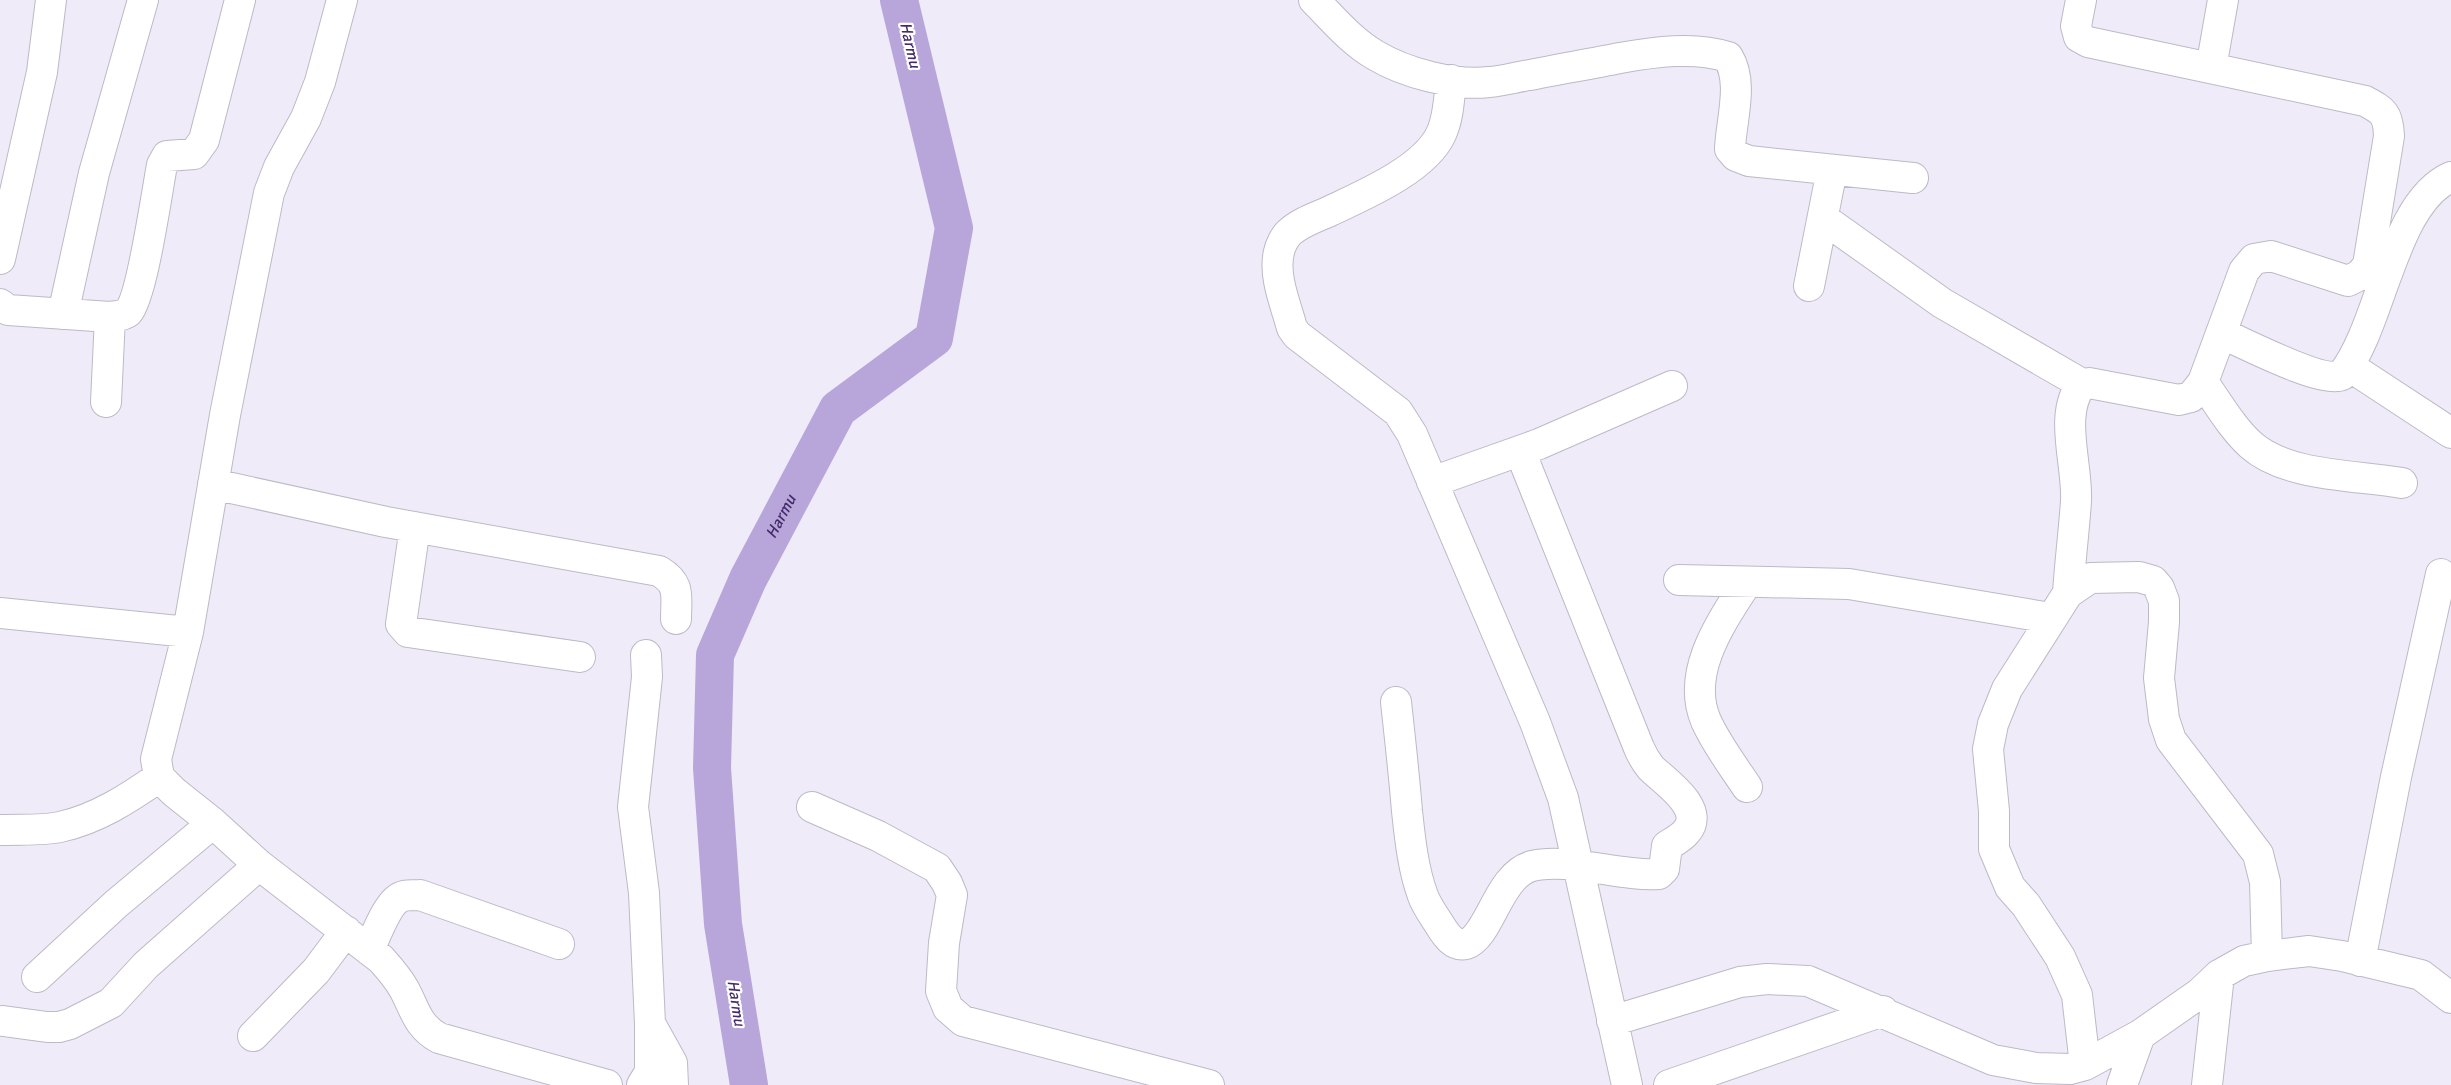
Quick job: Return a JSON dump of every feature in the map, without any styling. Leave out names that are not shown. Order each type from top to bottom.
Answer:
[{"type":"street","points":[[0,259],[42,72],[51,0]]},
{"type":"street","points":[[63,314],[94,173],[143,0]]},
{"type":"street","points":[[0,304],[8,310],[110,317],[125,314],[134,302],[162,165],[167,156],[175,153],[194,153],[204,140],[240,0]]},
{"type":"street","points":[[342,0],[320,82],[306,118],[279,167],[269,193],[213,484],[188,632],[156,759],[156,769],[159,777],[174,792],[213,823],[259,865],[369,950],[394,974],[405,990],[416,1017],[430,1033],[532,1075],[607,1085]]},
{"type":"street","points":[[1314,0],[1353,40],[1374,55],[1427,76],[1451,80],[1488,83],[1637,55],[1666,52],[1714,53],[1728,57],[1734,67],[1736,80],[1730,149],[1736,156],[1749,160],[1913,178]]},
{"type":"street","points":[[1824,219],[1942,303],[2082,384],[2097,383],[2179,400],[2191,397],[2203,382],[2244,271],[2254,259],[2271,256],[2348,281],[2360,275],[2368,265],[2389,136],[2388,120],[2381,110],[2366,101],[2088,42],[2079,37],[2076,26],[2081,0]]},
{"type":"street","points":[[2211,68],[2223,0]]},
{"type":"street","points":[[1451,80],[1441,135],[1428,152],[1407,169],[1370,192],[1288,233],[1279,250],[1277,269],[1292,328],[1297,335],[1398,412],[1412,434],[1535,722],[1563,798],[1627,1085]]},
{"type":"street","points":[[1809,286],[1832,170]]},
{"type":"street","points":[[2221,333],[2328,378],[2342,375],[2349,366],[2373,315],[2402,237],[2413,216],[2440,182],[2451,177]]},
{"type":"street","points":[[106,402],[110,317]]},
{"type":"street","points":[[2349,366],[2451,433]]},
{"type":"street","points":[[2203,382],[2250,444],[2262,453],[2283,463],[2320,472],[2403,483]]},
{"type":"street","points":[[2068,593],[2076,500],[2070,417],[2075,393],[2082,384]]},
{"type":"street","points":[[1432,482],[1520,451],[1672,386]]},
{"type":"street","points":[[1396,702],[1412,852],[1423,896],[1447,936],[1462,944],[1474,939],[1497,899],[1525,869],[1534,866],[1578,867],[1637,874],[1659,874],[1664,869],[1667,846],[1687,832],[1690,813],[1687,802],[1652,768],[1639,748],[1520,451]]},
{"type":"street","points":[[213,484],[415,527],[659,571],[668,576],[676,587],[676,619]]},
{"type":"street","points":[[415,527],[401,624],[403,629],[408,632],[580,657]]},
{"type":"street","points":[[2360,961],[2396,777],[2440,574]]},
{"type":"street","points":[[2085,1065],[2077,996],[2060,957],[2026,905],[2010,887],[1994,849],[1994,811],[1988,749],[1993,724],[2007,689],[2068,593],[2090,578],[2139,577],[2153,581],[2159,588],[2164,601],[2159,678],[2164,719],[2170,740],[2258,854],[2265,882],[2267,956]]},
{"type":"street","points":[[1679,580],[1849,584],[2050,618]]},
{"type":"street","points":[[1747,582],[1725,615],[1702,665],[1699,690],[1705,719],[1717,742],[1748,787]]},
{"type":"street","points":[[0,613],[188,632]]},
{"type":"street","points":[[642,1085],[650,1072],[650,1024],[644,893],[633,807],[646,677],[646,655]]},
{"type":"street","points":[[0,830],[59,828],[92,817],[122,802],[159,777]]},
{"type":"street","points":[[812,807],[878,836],[938,868],[944,876],[952,895],[944,943],[942,991],[948,1008],[963,1021],[1209,1085]]},
{"type":"street","points":[[37,977],[116,904],[213,823]]},
{"type":"street","points":[[3,1021],[46,1028],[59,1027],[70,1024],[111,1003],[147,965],[259,865]]},
{"type":"street","points":[[369,950],[392,904],[400,897],[406,896],[420,896],[559,944]]},
{"type":"street","points":[[253,1036],[316,971],[346,931]]},
{"type":"street","points":[[1612,1021],[1740,982],[1767,979],[1808,981],[1993,1059],[2012,1064],[2070,1069],[2085,1065],[2140,1035],[2200,993],[2219,975],[2244,961],[2267,956],[2309,951],[2360,961],[2421,975],[2451,998]]},
{"type":"street","points":[[2207,1085],[2219,975]]},
{"type":"street","points":[[1669,1085],[1882,1011]]},
{"type":"street","points":[[650,1024],[672,1063],[673,1085]]},
{"type":"street","points":[[2122,1085],[2140,1035]]},
{"type":"waterway","name":"Harmu","points":[[749,1085],[723,924],[712,768],[715,655],[748,579],[838,409],[934,338],[954,228],[899,0]]}]
